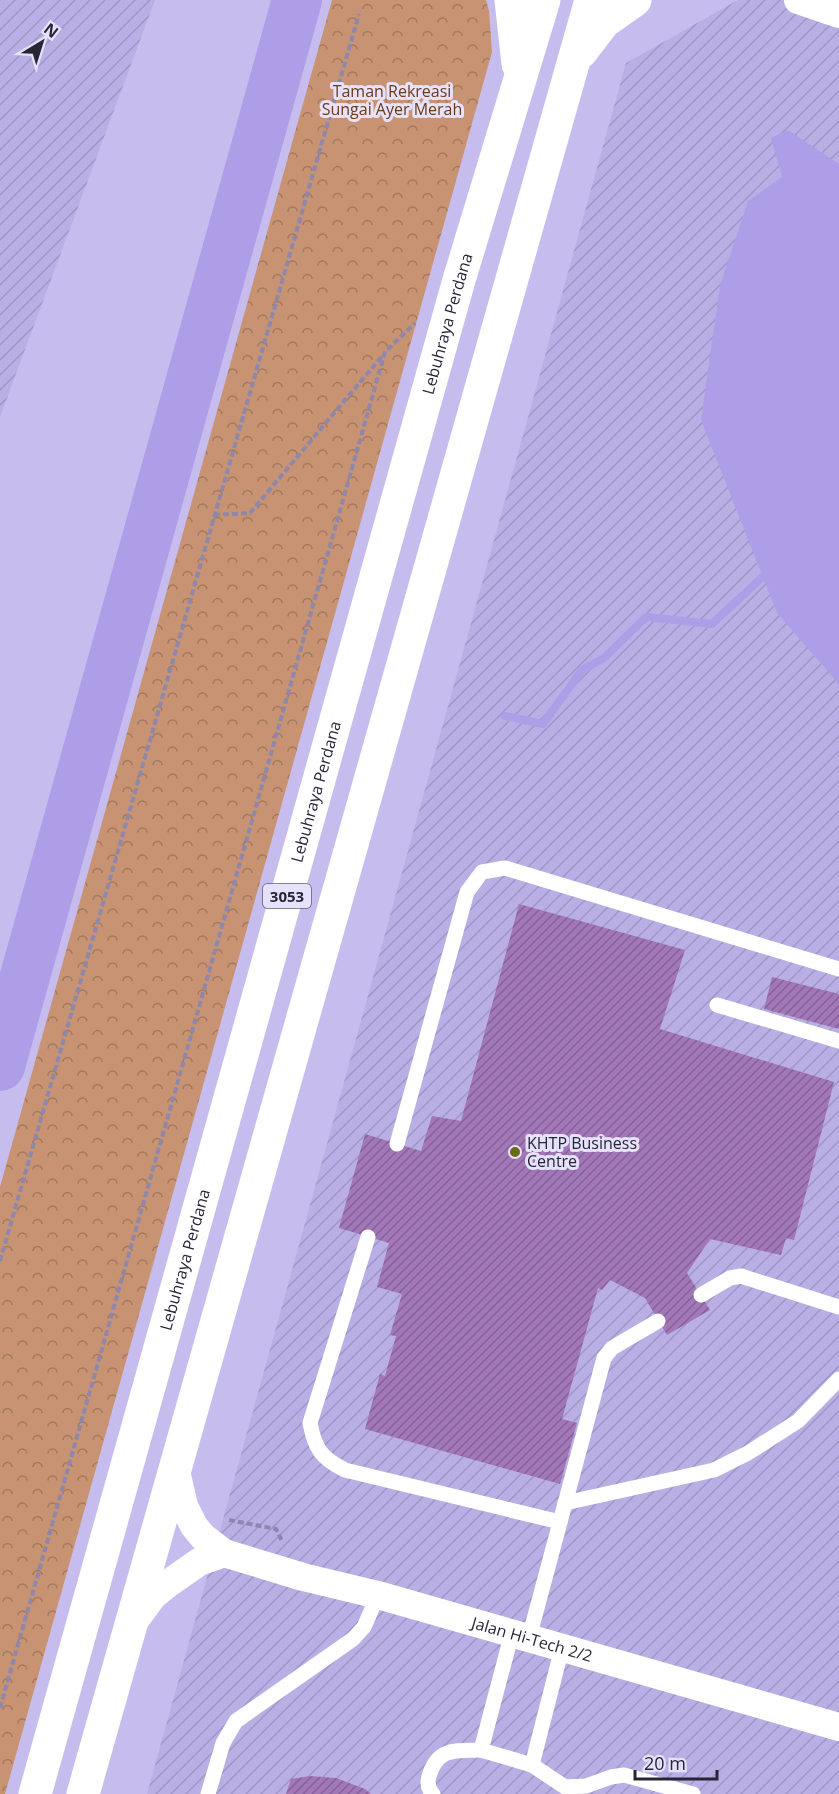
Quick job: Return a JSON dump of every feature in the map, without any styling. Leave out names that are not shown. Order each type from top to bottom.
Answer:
[{"type":"main road","points":[[511,0],[519,81]]},
{"type":"main road","name":"Lebuhraya Perdana","points":[[35,1794],[459,280],[544,0]]},
{"type":"main road","name":"3053","points":[[83,1794],[591,0]]},
{"type":"main road","points":[[575,60],[604,22],[635,0]]},
{"type":"street","points":[[798,0],[839,14]]},
{"type":"street","points":[[175,1467],[184,1506],[194,1526],[203,1537],[224,1553]]},
{"type":"street","points":[[130,1626],[153,1596],[169,1583],[199,1562],[224,1553]]},
{"type":"street","name":"Jalan Hi-Tech 2/2","points":[[224,1553],[839,1727]]},
{"type":"lane","points":[[397,1144],[467,892],[482,872],[505,868],[839,969]]},
{"type":"lane","points":[[717,1005],[839,1041]]},
{"type":"lane","points":[[368,1237],[310,1423],[314,1442],[328,1461],[345,1470],[560,1522]]},
{"type":"lane","points":[[701,1295],[730,1278],[741,1276],[839,1307]]},
{"type":"lane","points":[[481,1750],[560,1522],[604,1358],[612,1348],[658,1320]]},
{"type":"lane","points":[[565,1503],[714,1470],[748,1453],[798,1421],[839,1379]]},
{"type":"lane","points":[[208,1794],[223,1743],[236,1721],[353,1639],[364,1627],[378,1595]]},
{"type":"lane","points":[[532,1765],[562,1647]]},
{"type":"lane","points":[[433,1794],[429,1791],[428,1781],[433,1763],[442,1755],[453,1751],[481,1750],[532,1765],[564,1790],[624,1775],[693,1794]]},
{"type":"path","points":[[0,1261],[358,14]]},
{"type":"path","points":[[214,515],[250,513],[385,352],[418,320]]},
{"type":"path","points":[[0,1708],[385,352]]},
{"type":"shaded area","points":[[0,0],[155,0],[0,417]]},
{"type":"shaded area","points":[[738,0],[839,0],[839,1794],[147,1794],[626,63]]},
{"type":"shaded area","points":[[788,130],[839,164],[839,684],[777,613],[701,420],[720,286],[748,201],[782,177],[771,138]]},
{"type":"green space","name":"Taman Rekreasi Sungai Ayer Merah","points":[[332,0],[486,0],[492,52],[5,1794],[0,1794],[0,1187]]},
{"type":"building","points":[[519,904],[685,950],[660,1029],[834,1082],[794,1240],[786,1238],[781,1255],[710,1239],[687,1273],[710,1310],[667,1335],[645,1298],[610,1280],[602,1290],[598,1288],[562,1419],[577,1423],[560,1484],[365,1429],[380,1374],[385,1376],[396,1336],[390,1335],[402,1294],[377,1287],[389,1243],[339,1228],[365,1134],[421,1151],[432,1116],[461,1121]]},
{"type":"building","points":[[772,977],[839,994],[839,1029],[764,1009]]},
{"type":"building","points":[[310,1776],[336,1778],[365,1789],[371,1794],[286,1794],[291,1779]]},
{"type":"waterway","points":[[0,1066],[297,0]]},
{"type":"waterway","points":[[505,716],[543,724],[582,670],[604,658],[646,617],[712,624],[770,570]]},
{"type":"place","name":"KHTP Business Centre","points":[[515,1152]]}]
